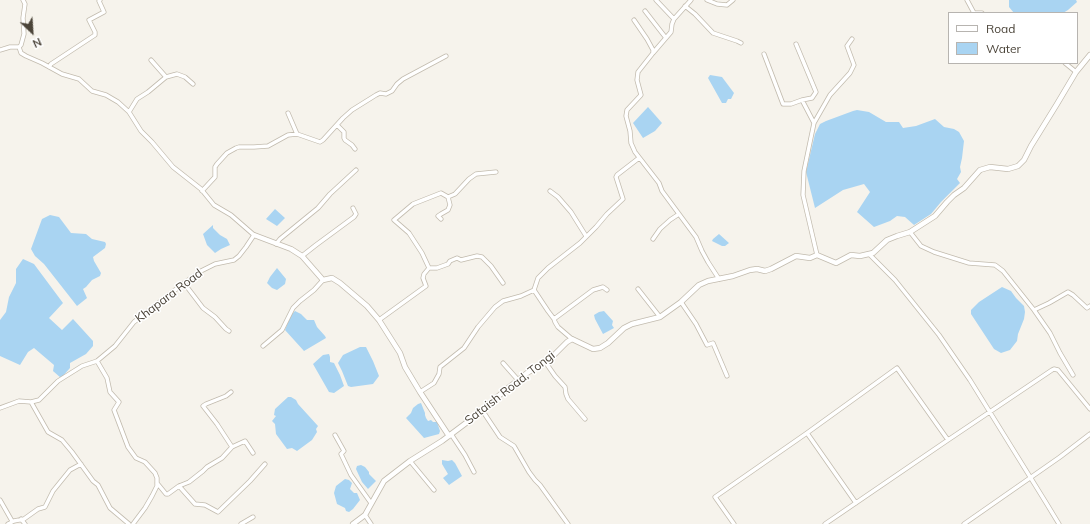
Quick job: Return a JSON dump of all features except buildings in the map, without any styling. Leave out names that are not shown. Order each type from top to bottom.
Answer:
[{"type":"street","points":[[23,0],[25,4],[24,34],[19,47],[21,53],[62,74],[79,79],[92,91],[106,95],[118,102],[129,112],[140,131],[152,142],[166,160],[202,191],[214,205],[231,215],[254,235],[291,249],[302,256],[323,280]]},
{"type":"street","points":[[49,67],[51,64],[95,35],[89,20],[104,12],[99,1],[100,0]]},
{"type":"street","points":[[656,0],[674,18]]},
{"type":"street","points":[[691,0],[674,18],[671,32],[638,72],[637,80],[640,94],[627,110],[626,116],[630,131],[631,143],[635,152],[659,183],[662,191],[696,237],[705,257],[719,279]]},
{"type":"street","points":[[707,0],[717,4],[728,5],[733,0]]},
{"type":"street","points":[[967,0],[973,12]]},
{"type":"street","points":[[685,6],[713,33],[741,43]]},
{"type":"street","points":[[646,12],[666,38]]},
{"type":"street","points":[[634,20],[647,39],[653,53]]},
{"type":"street","points":[[817,255],[803,195],[804,171],[814,123],[830,95],[850,73],[854,65],[847,46],[852,40]]},
{"type":"street","points":[[764,54],[783,104],[791,104],[812,98],[816,92],[796,44]]},
{"type":"street","points":[[0,50],[10,47],[19,47]]},
{"type":"street","points":[[534,290],[554,319],[558,328],[572,339],[593,349],[600,348],[608,343],[624,328],[632,324],[660,316],[681,302],[699,285],[750,270],[757,269],[765,271],[796,256],[810,258],[817,255],[836,263],[851,255],[860,256],[869,254],[887,240],[910,232],[935,216],[947,202],[964,188],[980,170],[990,167],[1008,169],[1018,166],[1024,160],[1076,72],[1090,55]]},
{"type":"street","points":[[202,191],[215,177],[215,166],[227,153],[236,148],[268,146],[288,136],[297,134],[320,142],[352,110],[380,93],[386,94],[392,91],[403,79],[446,56]]},
{"type":"street","points":[[152,60],[166,77]]},
{"type":"street","points":[[1066,64],[1076,72]]},
{"type":"street","points":[[129,112],[137,99],[166,77],[177,74],[185,77],[192,84]]},
{"type":"street","points":[[802,100],[814,123]]},
{"type":"street","points":[[288,113],[297,134]]},
{"type":"street","points":[[337,125],[344,132],[345,140],[355,149]]},
{"type":"street","points":[[420,392],[434,383],[439,374],[440,367],[464,348],[478,327],[495,307],[503,301],[521,296],[534,290],[538,278],[548,268],[580,243],[596,227],[623,198],[616,177],[617,175],[639,158]]},
{"type":"street","points":[[276,244],[318,208],[330,194],[356,170]]},
{"type":"street","points":[[429,268],[422,253],[409,233],[394,220],[413,204],[441,193],[448,196],[455,194],[469,179],[476,174],[496,172]]},
{"type":"street","points":[[550,192],[558,197],[571,212],[586,236]]},
{"type":"street","points":[[441,219],[438,216],[448,210],[450,205],[448,196]]},
{"type":"street","points":[[302,256],[354,217],[356,214],[353,208]]},
{"type":"street","points":[[653,239],[660,229],[679,214]]},
{"type":"street","points":[[910,232],[921,246],[934,252],[969,264],[995,265],[1003,272],[1034,310],[1050,333],[1073,375]]},
{"type":"street","name":"Khapara Road","points":[[32,402],[39,400],[58,381],[82,366],[97,361],[115,346],[134,322],[201,271],[215,264],[234,260],[239,256],[254,235]]},
{"type":"street","points":[[869,254],[895,280],[939,335],[970,380],[1059,524]]},
{"type":"street","points":[[429,268],[437,268],[448,264],[450,260],[457,258],[461,260],[477,256],[482,257],[491,266],[503,283]]},
{"type":"street","points":[[379,320],[426,286],[424,274],[429,268]]},
{"type":"street","points":[[263,346],[282,330],[293,308],[300,301],[314,290],[323,280],[332,278],[367,306],[379,320],[400,353],[420,392],[465,455],[474,472]]},
{"type":"street","points":[[184,283],[203,308],[215,317],[226,330],[229,331]]},
{"type":"street","points":[[554,319],[593,290],[603,287],[608,290]]},
{"type":"street","points":[[638,289],[660,316]]},
{"type":"street","points":[[1034,310],[1068,292],[1089,308]]},
{"type":"street","points":[[681,302],[696,324],[707,345],[714,343],[727,376]]},
{"type":"street","name":"Sataish Road, Tongi","points":[[353,524],[365,515],[384,481],[410,461],[450,435],[527,373],[552,358],[567,342],[572,339]]},
{"type":"street","points":[[97,361],[107,378],[110,392],[119,402],[114,410],[128,448],[136,458],[145,462],[155,473],[157,478],[157,483],[145,508],[133,524]]},
{"type":"street","points":[[546,362],[564,387],[568,399],[585,419]]},
{"type":"street","points":[[502,363],[518,380]]},
{"type":"street","points":[[734,524],[715,497],[897,368],[948,440]]},
{"type":"street","points":[[825,524],[1054,369],[1063,376],[1090,409]]},
{"type":"street","points":[[231,392],[226,396],[203,406],[232,447]]},
{"type":"street","points":[[0,408],[19,401],[32,402],[48,432],[62,440],[93,481],[98,485],[110,508],[129,524]]},
{"type":"street","points":[[482,410],[500,437],[514,446],[529,472],[568,524]]},
{"type":"street","points":[[807,433],[856,503]]},
{"type":"street","points":[[964,524],[1060,457],[1090,434]]},
{"type":"street","points":[[335,435],[344,451],[341,454],[351,474],[371,504]]},
{"type":"street","points":[[157,483],[166,494],[168,494],[179,486],[189,482],[207,467],[222,458],[232,447],[245,441],[253,453]]},
{"type":"street","points":[[410,461],[434,490]]},
{"type":"street","points":[[8,524],[24,519],[38,509],[45,507],[53,491],[70,470],[81,464]]},
{"type":"street","points":[[179,486],[195,504],[205,505],[218,512],[266,464]]},
{"type":"street","points":[[0,500],[12,521],[14,521]]},
{"type":"street","points":[[365,515],[371,524]]},
{"type":"street","points":[[241,524],[253,517]]},
{"type":"street","points":[[21,519],[25,524]]},
{"type":"water","points":[[1009,0],[1076,0],[1077,2],[1065,12],[1013,12],[1009,7]]},
{"type":"water","points":[[710,75],[722,77],[734,93],[731,99],[728,99],[726,103],[722,103],[708,78]]},
{"type":"water","points":[[648,107],[662,123],[655,131],[643,138],[633,123]]},
{"type":"water","points":[[857,110],[869,112],[886,122],[899,122],[903,128],[916,126],[935,119],[944,127],[954,129],[959,132],[964,141],[960,167],[961,172],[957,179],[960,183],[931,214],[914,225],[905,217],[897,216],[890,221],[874,227],[857,212],[870,192],[864,184],[843,190],[815,208],[806,172],[815,134],[820,124]]},
{"type":"water","points":[[275,209],[285,218],[277,226],[266,219]]},
{"type":"water","points":[[50,215],[59,217],[71,233],[86,234],[92,239],[105,242],[106,244],[105,248],[93,257],[101,273],[100,276],[92,280],[83,289],[87,298],[77,306],[44,264],[35,256],[31,249],[42,219]]},
{"type":"water","points":[[213,225],[213,228],[227,239],[230,245],[215,253],[207,245],[203,234]]},
{"type":"water","points":[[719,234],[729,243],[722,246],[712,241]]},
{"type":"water","points":[[23,259],[34,264],[63,303],[49,318],[62,330],[73,319],[93,341],[93,346],[86,354],[70,363],[70,368],[61,378],[53,371],[54,365],[34,348],[28,352],[20,365],[0,356],[0,320],[6,312],[9,297],[16,283],[16,269]]},
{"type":"water","points":[[277,268],[286,279],[285,284],[277,290],[272,288],[267,283]]},
{"type":"water","points":[[1002,287],[1011,291],[1024,306],[1025,312],[1017,341],[1010,350],[1001,353],[994,349],[971,314],[971,310],[979,302]]},
{"type":"water","points":[[295,311],[307,320],[314,320],[317,327],[326,338],[304,351],[285,330],[291,315]]},
{"type":"water","points":[[604,311],[613,321],[612,325],[614,328],[603,334],[594,315]]},
{"type":"water","points":[[360,347],[366,347],[379,376],[373,384],[351,387],[348,386],[338,363],[343,355]]},
{"type":"water","points":[[329,354],[330,362],[334,363],[344,386],[334,393],[329,392],[313,364],[323,355]]},
{"type":"water","points":[[288,397],[296,400],[318,426],[316,429],[317,432],[312,440],[297,451],[292,448],[287,449],[276,434],[275,424],[272,421],[276,416],[274,415],[275,409]]},
{"type":"water","points":[[421,403],[428,421],[431,420],[433,422],[437,422],[440,431],[439,434],[424,438],[406,418],[411,413],[413,408]]},
{"type":"water","points":[[442,460],[452,460],[462,476],[449,485],[443,478],[448,474],[442,464]]},
{"type":"water","points":[[361,465],[365,467],[376,481],[368,489],[362,482],[356,469],[357,466]]},
{"type":"water","points":[[345,479],[352,483],[350,489],[354,493],[357,493],[360,500],[349,512],[337,504],[334,493],[336,486]]}]
